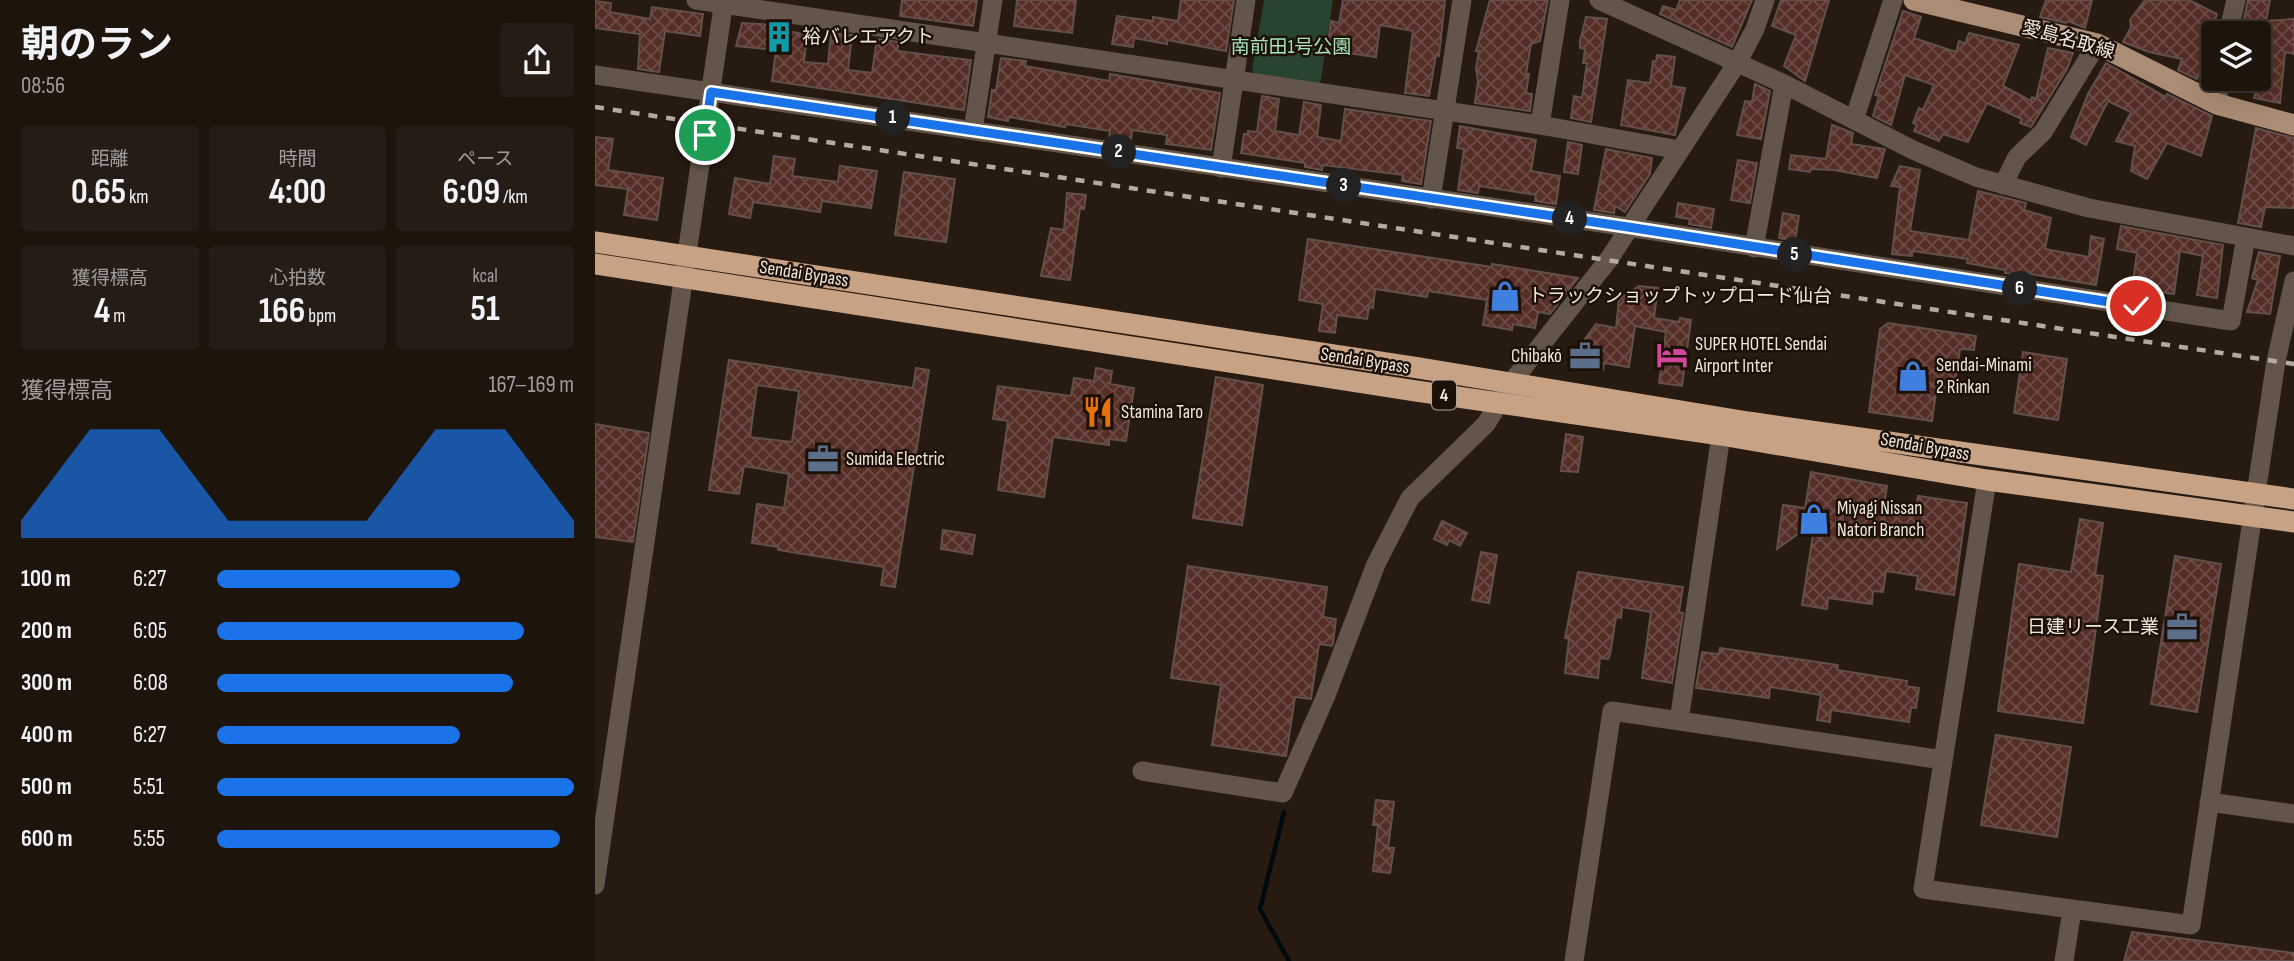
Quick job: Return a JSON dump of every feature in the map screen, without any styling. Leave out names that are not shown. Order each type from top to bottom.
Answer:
[{"type":"highway","name":"Sendai Bypass","points":[[595,242],[1748,422],[2294,499]]},
{"type":"highway","name":"Sendai Bypass","points":[[595,264],[1721,435],[1987,480],[2294,522]]},
{"type":"main road","name":"愛島名取線","points":[[1914,0],[1958,6],[2097,44],[2217,104],[2294,125]]},
{"type":"street","points":[[696,0],[1540,125],[1680,150]]},
{"type":"street","points":[[973,130],[993,0]]},
{"type":"street","points":[[1221,167],[1246,0]]},
{"type":"street","points":[[1431,198],[1462,0]]},
{"type":"street","points":[[1540,125],[1560,0]]},
{"type":"street","points":[[1599,0],[1784,84],[1913,150],[2003,185],[2089,208],[2294,246]]},
{"type":"street","points":[[1142,771],[1283,793],[1325,698],[1376,564],[1411,498],[1466,445],[1501,402],[1511,383],[1602,270],[1737,63],[1755,29],[1765,0]]},
{"type":"street","points":[[1854,120],[1893,0]]},
{"type":"street","points":[[2231,21],[2236,0]]},
{"type":"street","points":[[595,885],[723,2]]},
{"type":"street","points":[[2003,185],[2017,157],[2043,132],[2097,44]]},
{"type":"street","points":[[595,75],[1628,227],[2231,321],[2246,237]]},
{"type":"street","points":[[1754,248],[1784,84]]},
{"type":"street","points":[[2217,104],[2219,91]]},
{"type":"street","points":[[1987,480],[1923,889],[2191,925],[2276,361],[2294,281]]},
{"type":"street","points":[[1679,721],[1721,435]]},
{"type":"street","points":[[1574,961],[1612,711],[1943,760]]},
{"type":"street","points":[[2209,802],[2294,814]]},
{"type":"street","points":[[2064,961],[2072,910]]},
{"type":"green space","name":"南前田1号公園","points":[[1264,0],[1333,0],[1320,85],[1258,78],[1252,70]]},
{"type":"building","points":[[902,0],[977,0],[973,26],[900,16]]},
{"type":"building","points":[[1017,0],[1076,0],[1072,33],[1014,26]]},
{"type":"building","points":[[1181,0],[1234,0],[1226,51],[1167,40],[1167,44],[1134,38],[1133,47],[1112,44],[1117,16],[1178,21]]},
{"type":"building","points":[[1343,0],[1445,0],[1439,56],[1436,55],[1429,96],[1405,93],[1413,31],[1380,25],[1376,57],[1327,50],[1331,21],[1339,23]]},
{"type":"building","points":[[1490,0],[1548,0],[1540,41],[1531,44],[1526,74],[1529,74],[1526,93],[1532,94],[1530,111],[1475,103],[1479,51],[1476,51]]},
{"type":"building","points":[[1680,0],[1752,0],[1732,47],[1660,14],[1663,6],[1676,10]]},
{"type":"building","points":[[1781,0],[1829,0],[1805,81],[1784,66],[1796,35],[1772,26]]},
{"type":"building","points":[[2046,0],[2092,0],[2085,28],[2068,21],[2066,23],[2040,17]]},
{"type":"building","points":[[2145,0],[2189,0],[2217,14],[2215,21],[2201,21],[2201,66],[2197,79],[2178,70],[2182,59],[2149,52],[2123,42],[2131,27],[2130,20]]},
{"type":"building","points":[[2248,0],[2270,0],[2266,21],[2244,21]]},
{"type":"building","points":[[595,1],[611,3],[610,12],[650,19],[652,7],[703,14],[700,36],[665,31],[659,72],[638,69],[640,34],[595,28]]},
{"type":"building","points":[[1903,11],[1921,17],[1914,38],[1956,52],[1959,41],[1965,44],[1969,33],[2019,45],[2003,86],[2031,101],[2032,97],[2036,99],[2048,48],[2073,53],[2067,69],[2031,127],[2020,123],[2022,119],[1987,103],[1968,142],[1943,134],[1939,141],[1914,131],[1917,125],[1913,123],[1919,108],[1923,110],[1934,85],[1905,75],[1891,125],[1873,116],[1879,96],[1875,95]]},
{"type":"building","points":[[1586,17],[1607,19],[1591,122],[1571,118],[1574,96],[1582,98],[1587,63],[1583,63],[1585,49],[1580,48],[1580,41]]},
{"type":"building","points":[[2294,19],[2294,54],[2285,52],[2280,103],[2254,98],[2256,91],[2271,91],[2271,21],[2266,21]]},
{"type":"building","points":[[742,23],[791,26],[791,32],[807,34],[804,62],[828,64],[831,33],[852,35],[848,70],[872,73],[877,39],[899,42],[897,51],[971,60],[964,110],[772,81],[776,50],[736,46]]},
{"type":"building","points":[[1657,55],[1675,57],[1671,86],[1685,88],[1675,135],[1621,125],[1628,80],[1650,83],[1653,61],[1656,62]]},
{"type":"building","points":[[1001,58],[1026,61],[1025,66],[1109,81],[1110,74],[1220,93],[1211,150],[1166,144],[1167,135],[1132,130],[1131,140],[1109,137],[1110,131],[1066,124],[1065,127],[1009,117],[1008,121],[988,117]]},
{"type":"building","points":[[2106,63],[2166,97],[2167,94],[2212,116],[2201,156],[2167,143],[2147,179],[2131,171],[2135,146],[2116,141],[2131,112],[2108,101],[2086,145],[2071,137],[2088,94]]},
{"type":"building","points":[[1755,84],[1770,91],[1761,139],[1737,135],[1745,101],[1752,102]]},
{"type":"building","points":[[1262,96],[1279,99],[1275,131],[1299,135],[1304,102],[1321,105],[1317,137],[1341,141],[1345,109],[1431,121],[1421,184],[1402,181],[1403,175],[1323,165],[1322,170],[1305,167],[1305,163],[1241,153],[1244,134],[1248,134],[1248,131],[1257,132]]},
{"type":"building","points":[[1832,125],[1853,133],[1851,144],[1885,149],[1877,178],[1834,170],[1811,169],[1810,172],[1789,169],[1791,155],[1826,159]]},
{"type":"building","points":[[1460,126],[1536,140],[1531,171],[1560,176],[1556,204],[1535,201],[1536,195],[1479,186],[1478,193],[1458,190],[1464,149],[1457,148]]},
{"type":"building","points":[[2256,128],[2294,138],[2294,208],[2265,207],[2261,227],[2238,223]]},
{"type":"building","points":[[595,137],[613,139],[608,170],[663,178],[657,220],[624,215],[628,189],[595,185]]},
{"type":"building","points":[[1568,142],[1582,145],[1578,174],[1564,172]]},
{"type":"building","points":[[1606,149],[1652,158],[1650,174],[1625,212],[1615,206],[1614,213],[1594,210]]},
{"type":"building","points":[[774,156],[795,159],[792,176],[838,182],[840,166],[877,171],[871,208],[822,201],[820,212],[753,202],[750,218],[729,214],[735,178],[770,184]]},
{"type":"building","points":[[1738,160],[1757,163],[1750,203],[1731,200]]},
{"type":"building","points":[[1900,166],[1920,170],[1910,231],[1969,240],[1978,191],[2026,203],[2024,210],[2051,218],[2045,249],[2089,257],[2091,236],[2104,239],[2096,285],[2025,273],[2025,276],[2005,273],[2005,270],[1967,263],[1968,259],[1913,251],[1912,256],[1892,254],[1900,187],[1891,186]]},
{"type":"building","points":[[904,172],[955,179],[946,242],[895,235]]},
{"type":"building","points":[[1067,193],[1086,195],[1084,209],[1080,208],[1070,280],[1041,276],[1051,228],[1064,230]]},
{"type":"building","points":[[1678,203],[1714,209],[1711,228],[1689,224],[1690,219],[1676,217]]},
{"type":"building","points":[[1783,213],[1799,216],[1795,241],[1779,238]]},
{"type":"building","points":[[2121,226],[2223,245],[2217,298],[2197,295],[2203,256],[2180,251],[2174,294],[2132,288],[2137,253],[2117,249]]},
{"type":"building","points":[[1308,239],[1578,278],[1550,314],[1538,312],[1535,328],[1513,324],[1512,330],[1483,325],[1487,300],[1428,291],[1427,297],[1375,289],[1373,308],[1369,307],[1367,319],[1337,315],[1335,333],[1319,331],[1323,304],[1299,300]]},
{"type":"building","points":[[2259,252],[2280,256],[2270,314],[2247,312],[2258,280],[2252,278]]},
{"type":"building","points":[[1639,286],[1658,288],[1654,318],[1679,322],[1680,318],[1691,320],[1682,386],[1659,383],[1666,332],[1635,326],[1629,367],[1604,363],[1603,370],[1580,368],[1585,339],[1596,324],[1616,328],[1619,299]]},
{"type":"building","points":[[1888,323],[1976,336],[1974,350],[1960,349],[1953,394],[1936,392],[1932,421],[1869,412],[1880,329]]},
{"type":"building","points":[[2023,352],[2067,359],[2058,420],[2014,413]]},
{"type":"building","points":[[729,360],[913,388],[916,368],[929,370],[895,587],[881,585],[884,567],[778,550],[778,547],[752,543],[757,504],[784,508],[789,474],[744,466],[739,494],[709,490]],"holes":[[[757,385],[799,391],[792,442],[750,437]]]},
{"type":"building","points":[[1096,368],[1112,371],[1110,384],[1134,388],[1126,441],[1109,439],[1109,445],[1053,437],[1044,497],[998,490],[1008,421],[993,419],[998,386],[1071,396],[1074,378],[1094,381]]},
{"type":"building","points":[[1216,377],[1263,385],[1242,525],[1193,518]]},
{"type":"building","points":[[595,424],[649,433],[633,542],[595,537]]},
{"type":"building","points":[[1566,434],[1583,437],[1578,472],[1561,471]]},
{"type":"building","points":[[1811,472],[1887,486],[1884,505],[1916,510],[1918,496],[1967,503],[1954,595],[1916,589],[1918,576],[1886,571],[1883,592],[1873,591],[1872,604],[1828,598],[1827,609],[1802,605],[1815,522],[1777,549],[1783,505],[1805,508]]},
{"type":"building","points":[[2080,519],[2103,523],[2095,575],[2103,576],[2083,723],[1998,711],[2019,564],[2071,572]]},
{"type":"building","points":[[1442,521],[1467,533],[1460,546],[1449,540],[1447,545],[1434,539]]},
{"type":"building","points":[[943,530],[975,535],[972,554],[941,549]]},
{"type":"building","points":[[1481,552],[1497,555],[1489,603],[1472,600]]},
{"type":"building","points":[[2175,556],[2221,564],[2197,712],[2151,704]]},
{"type":"building","points":[[1188,566],[1327,587],[1323,617],[1336,619],[1333,643],[1332,646],[1319,644],[1311,699],[1295,697],[1286,756],[1212,745],[1221,685],[1171,678]]},
{"type":"building","points":[[1578,572],[1683,587],[1679,612],[1683,613],[1672,683],[1642,678],[1651,612],[1622,607],[1621,618],[1616,617],[1610,655],[1608,659],[1600,658],[1598,678],[1565,673],[1569,639],[1565,638]]},
{"type":"building","points":[[1720,648],[1838,665],[1837,670],[1907,681],[1906,686],[1919,688],[1916,708],[1911,707],[1909,722],[1831,710],[1830,722],[1817,720],[1821,695],[1770,687],[1769,698],[1696,688],[1702,652],[1719,654]]},
{"type":"building","points":[[1996,735],[2071,747],[2057,837],[1981,825]]},
{"type":"building","points":[[1376,800],[1394,802],[1388,848],[1394,848],[1390,873],[1373,871],[1378,825],[1373,825]]},
{"type":"building","points":[[2132,932],[2294,953],[2294,961],[2124,961]]},
{"type":"waterway","points":[[1284,812],[1260,909],[1289,961]]},
{"type":"railway","points":[[595,107],[2294,364]]},
{"type":"place","name":"裕バレエアクト","points":[[779,37]]},
{"type":"place","name":"トラックショップトップロード仙台","points":[[1505,296]]},
{"type":"place","name":"SUPER HOTEL Sendai Airport Inter","points":[[1672,355]]},
{"type":"place","name":"Chibakō","points":[[1585,356]]},
{"type":"place","name":"Sendai-Minami 2 Rinkan","points":[[1913,376]]},
{"type":"place","name":"Stamina Taro","points":[[1098,412]]},
{"type":"place","name":"Sumida Electric","points":[[823,459]]},
{"type":"place","name":"Miyagi Nissan Natori Branch","points":[[1814,519]]},
{"type":"place","name":"日建リース工業","points":[[2182,627]]},
{"type":"route","points":[[705,135],[711,92],[1628,227],[2136,306]]}]
